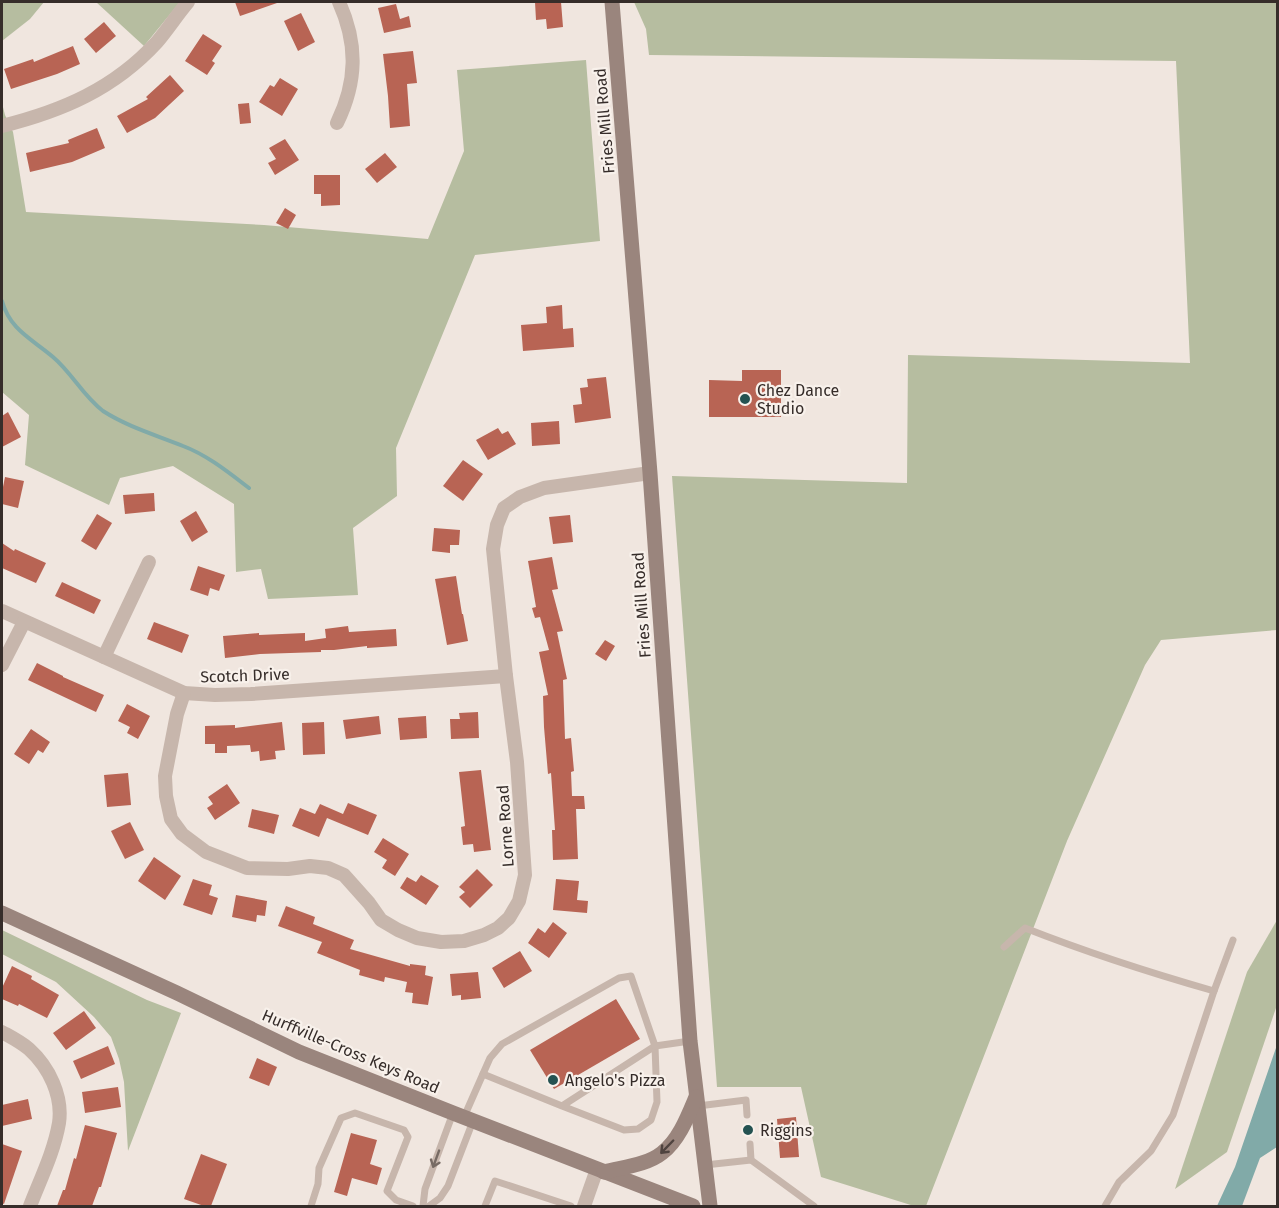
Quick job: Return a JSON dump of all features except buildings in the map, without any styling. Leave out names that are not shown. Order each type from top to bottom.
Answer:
[{"type":"main road","name":"Fries Mill Road","points":[[612,2],[650,473],[690,1041],[710,1206]]},
{"type":"main road","name":"Hurffville-Cross Keys Road","points":[[2,913],[299,1052],[693,1206]]},
{"type":"main road","points":[[600,1171],[646,1161],[663,1153],[681,1131],[697,1102]]},
{"type":"street","points":[[2,126],[57,110],[102,87],[137,62],[159,40],[188,2]]},
{"type":"street","points":[[337,123],[349,94],[353,59],[348,26],[339,2]]},
{"type":"street","name":"Lorne Road","points":[[183,693],[165,776],[171,819],[182,834],[206,852],[247,868],[288,869],[310,866],[328,868],[344,875],[381,920],[417,938],[441,942],[465,941],[484,935],[498,928],[509,918],[519,901],[525,875],[517,762],[493,549],[497,525],[504,508],[520,497],[544,488],[650,473]]},
{"type":"street","points":[[104,657],[149,562]]},
{"type":"street","name":"Scotch Drive","points":[[2,611],[183,693],[251,694],[506,676]]},
{"type":"street","points":[[2,665],[24,622]]},
{"type":"street","points":[[2,1032],[18,1041],[36,1056],[51,1077],[58,1100],[60,1116],[55,1140],[30,1206]]},
{"type":"street","points":[[584,1206],[600,1171]]},
{"type":"lane","points":[[1004,947],[1025,928],[1053,940],[1214,991]]},
{"type":"lane","points":[[1105,1206],[1119,1182],[1151,1151],[1173,1115],[1233,940]]},
{"type":"lane","points":[[423,1206],[425,1188],[463,1117],[490,1058],[502,1044],[619,978],[631,976],[655,1046],[657,1102],[651,1120],[638,1129],[624,1130],[483,1074]]},
{"type":"lane","points":[[562,1106],[655,1046],[690,1041]]},
{"type":"lane","points":[[697,1102],[746,1100],[747,1115]]},
{"type":"lane","points":[[311,1206],[318,1184],[319,1168],[341,1118],[356,1113],[404,1130],[408,1137],[387,1191],[396,1200],[413,1206]]},
{"type":"lane","points":[[429,1206],[440,1198],[448,1186],[463,1117]]},
{"type":"lane","points":[[750,1144],[751,1160]]},
{"type":"lane","points":[[705,1165],[751,1160],[814,1206]]},
{"type":"lane","points":[[485,1206],[495,1181],[571,1206]]},
{"type":"green space","points":[[2,2],[44,2],[30,19],[2,41]]},
{"type":"green space","points":[[96,2],[180,2],[144,46]]},
{"type":"green space","points":[[634,2],[1277,2],[1277,630],[1161,640],[1145,665],[1067,841],[926,1206],[914,1206],[821,1177],[801,1087],[717,1087],[672,476],[907,483],[908,355],[1190,363],[1176,61],[649,55],[646,29]]},
{"type":"green space","points":[[586,60],[600,241],[475,255],[396,448],[397,496],[353,528],[358,595],[268,599],[261,569],[236,572],[234,504],[173,466],[120,478],[109,505],[25,465],[29,415],[2,392],[2,103],[13,132],[26,212],[264,225],[428,239],[464,151],[457,70]]},
{"type":"green space","points":[[1277,920],[1277,1005],[1227,1152],[1175,1189],[1247,972]]},
{"type":"green space","points":[[2,930],[147,1000],[181,1013],[128,1151],[124,1082],[111,1037],[94,1017],[56,982],[2,954]]},
{"type":"water","points":[[1277,1045],[1277,1147],[1260,1158],[1242,1206],[1217,1206],[1235,1167]]},
{"type":"waterway","points":[[2,301],[16,327],[60,363],[103,411],[132,426],[200,454],[249,488]]},
{"type":"place","name":"Chez Dance Studio","points":[[745,399]]},
{"type":"place","name":"Angelo's Pizza","points":[[553,1080]]},
{"type":"place","name":"Riggins","points":[[748,1130]]}]
